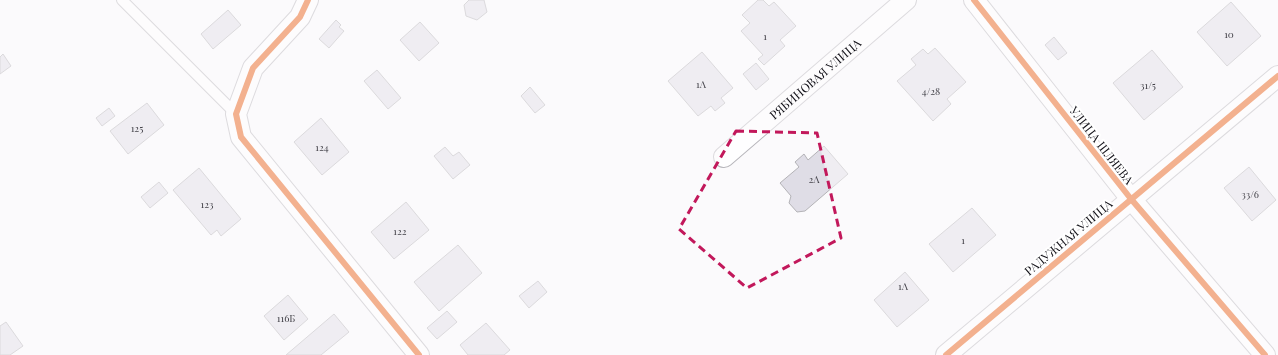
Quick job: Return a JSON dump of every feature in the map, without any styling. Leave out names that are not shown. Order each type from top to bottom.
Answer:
[{"type":"street","points":[[308,0],[300,17],[253,68],[236,114],[241,137],[419,355]]},
{"type":"street","name":"РЯБИНОВАЯ УЛИЦА","points":[[724,157],[906,0]]},
{"type":"street","name":"УЛИЦА ШЛЯЕВА","points":[[974,0],[1131,199],[1265,355]]},
{"type":"street","name":"РАДУЖНАЯ УЛИЦА","points":[[946,355],[1278,76]]},
{"type":"lane","points":[[122,0],[236,114]]},
{"type":"highlighted area","points":[[736,131],[817,133],[841,238],[747,288],[679,229]]},
{"type":"building","points":[[469,0],[484,0],[487,12],[477,20],[466,16],[464,5]]},
{"type":"building","points":[[758,0],[763,0],[769,6],[774,2],[796,26],[780,40],[785,46],[764,65],[758,59],[763,55],[741,31],[750,23],[742,15]]},
{"type":"building","points":[[1231,2],[1261,36],[1227,66],[1197,32]]},
{"type":"building","points":[[228,10],[241,25],[213,49],[201,34]]},
{"type":"building","points":[[336,20],[341,25],[339,27],[344,31],[329,48],[319,39]]},
{"type":"building","points":[[420,22],[439,43],[419,61],[400,40]]},
{"type":"building","points":[[1054,37],[1067,53],[1058,60],[1045,45]]},
{"type":"building","points":[[935,48],[966,82],[947,99],[951,104],[933,121],[897,81],[916,65],[911,59],[923,49],[928,54]]},
{"type":"building","points":[[1152,50],[1183,87],[1144,120],[1113,83]]},
{"type":"building","points":[[702,52],[733,88],[721,98],[725,103],[715,111],[711,106],[698,116],[668,81]]},
{"type":"building","points":[[3,54],[11,66],[0,74],[0,57]]},
{"type":"building","points":[[756,63],[769,79],[756,90],[743,74]]},
{"type":"building","points":[[377,70],[401,98],[388,109],[364,81]]},
{"type":"building","points":[[530,87],[545,105],[535,113],[521,96]]},
{"type":"building","points":[[147,103],[164,125],[128,154],[110,131]]},
{"type":"building","points":[[109,108],[115,116],[102,126],[96,118]]},
{"type":"building","points":[[321,118],[349,152],[322,175],[294,142]]},
{"type":"building","points":[[824,146],[848,174],[805,211],[797,212],[789,203],[791,196],[780,183],[799,167],[795,162],[804,154],[808,160]]},
{"type":"building","points":[[445,147],[453,156],[459,152],[470,165],[453,179],[434,156]]},
{"type":"building","points":[[1249,167],[1276,200],[1252,221],[1224,188]]},
{"type":"building","points":[[199,168],[241,219],[221,236],[217,230],[211,235],[173,190]]},
{"type":"building","points":[[159,182],[168,193],[150,208],[141,197]]},
{"type":"building","points":[[406,202],[429,230],[394,259],[371,232]]},
{"type":"building","points":[[972,208],[996,235],[953,272],[929,244]]},
{"type":"building","points":[[458,245],[482,273],[439,311],[414,282]]},
{"type":"building","points":[[905,272],[929,300],[897,327],[874,300]]},
{"type":"building","points":[[538,281],[547,292],[529,308],[519,296]]},
{"type":"building","points":[[288,295],[308,319],[284,340],[264,316]]},
{"type":"building","points":[[447,311],[457,322],[437,339],[427,328]]},
{"type":"building","points":[[334,314],[349,332],[321,355],[286,355]]},
{"type":"building","points":[[6,322],[23,346],[10,355],[0,355],[0,326]]},
{"type":"building","points":[[486,323],[510,350],[504,355],[468,355],[460,345]]},
{"type":"cycle path","points":[[308,0],[300,17],[253,68],[236,114],[241,137],[419,355]]},
{"type":"cycle path","points":[[974,0],[1131,199],[1265,355]]},
{"type":"cycle path","points":[[946,355],[1278,76]]}]
